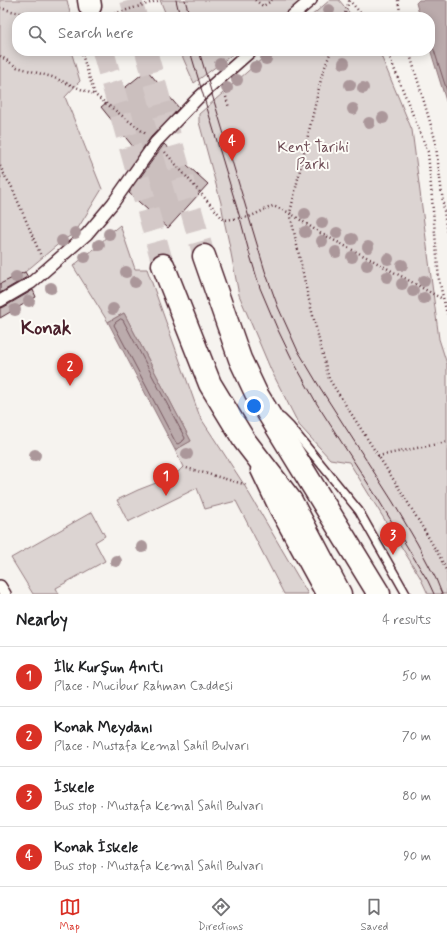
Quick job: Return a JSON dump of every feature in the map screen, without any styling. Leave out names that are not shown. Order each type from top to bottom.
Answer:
[{"type":"main road","points":[[204,256],[240,359],[256,393],[379,594]]},
{"type":"main road","points":[[163,265],[210,384],[244,440],[291,501],[340,594]]},
{"type":"street","points":[[297,12],[311,0]]},
{"type":"street","points":[[0,301],[30,283],[87,234],[113,203],[156,142],[198,98],[245,56]]},
{"type":"street","points":[[244,440],[277,510],[323,594]]},
{"type":"street","points":[[0,586],[5,594]]},
{"type":"lane","points":[[256,393],[290,426],[359,511],[406,594]]},
{"type":"path","points":[[94,8],[160,0]]},
{"type":"path","points":[[255,0],[263,6],[273,0]]},
{"type":"path","points":[[398,0],[400,12]]},
{"type":"path","points":[[346,12],[349,1],[359,12]]},
{"type":"path","points":[[0,8],[16,12]]},
{"type":"path","points":[[0,56],[17,67],[52,77],[95,95],[156,142],[224,220],[249,217],[273,206],[290,213],[320,233],[443,299]]},
{"type":"path","points":[[83,56],[95,95]]},
{"type":"path","points":[[329,56],[322,75],[290,213],[307,292],[329,379],[424,530],[447,572]]},
{"type":"path","points":[[389,56],[428,152],[439,280],[447,314]]},
{"type":"path","points":[[410,56],[435,139],[447,234]]},
{"type":"path","points":[[0,166],[4,175],[11,184],[46,270]]},
{"type":"path","points":[[0,177],[4,175]]},
{"type":"path","points":[[378,456],[447,442]]},
{"type":"path","points":[[183,467],[243,483],[270,494]]},
{"type":"green space","points":[[0,0],[67,0],[70,12],[12,12],[12,56],[72,56],[80,81],[65,97],[102,189],[75,233],[62,241],[25,272],[0,285]]},
{"type":"green space","points":[[160,0],[303,0],[287,12],[165,12]]},
{"type":"green space","points":[[330,0],[339,0],[349,12],[316,12]]},
{"type":"green space","points":[[182,56],[230,56],[194,83]]},
{"type":"green space","name":"Kent Tarihi Parkı","points":[[265,56],[381,56],[412,130],[439,339],[447,364],[447,594],[428,594],[420,577],[349,462],[330,459],[299,425],[271,370],[239,295],[221,203],[199,122],[199,114]]},
{"type":"green space","points":[[120,225],[135,269],[147,269],[200,417],[243,483],[308,594],[284,594],[236,501],[205,509],[197,488],[128,522],[117,500],[174,476],[183,467],[175,450],[191,441],[124,313],[108,322],[73,266],[99,245]]},
{"type":"green space","points":[[92,512],[105,536],[95,542],[105,561],[56,588],[59,594],[33,594],[11,558]]},
{"type":"water","points":[[419,0],[447,0],[447,104],[432,56],[435,56],[435,12],[419,12],[416,3]]},
{"type":"water","points":[[124,313],[191,441],[175,450],[108,322]]},
{"type":"building","points":[[147,70],[179,108],[151,137],[139,154],[101,107]]},
{"type":"building","points":[[164,144],[208,184],[168,228],[129,193]]},
{"type":"building","points":[[25,272],[28,277],[0,293],[0,284]]},
{"type":"building","points":[[33,290],[36,297],[0,318],[0,308]]},
{"type":"tunnel","points":[[131,0],[135,12]]},
{"type":"tunnel","points":[[104,56],[163,265]]},
{"type":"tunnel","points":[[147,56],[204,256]]},
{"type":"tram line","points":[[176,0],[179,12]]},
{"type":"tram line","points":[[185,0],[189,12]]},
{"type":"tram line","points":[[191,56],[260,288],[277,328],[317,404],[378,499],[428,581],[434,594]]},
{"type":"tram line","points":[[200,56],[265,271],[278,307],[297,349],[393,502],[417,543],[436,579],[442,594]]},
{"type":"place","name":"Konak İskele","points":[[232,161]]},
{"type":"place","name":"Konak Meydanı","points":[[70,386]]},
{"type":"place","name":"İlk Kurşun Anıtı","points":[[166,496]]},
{"type":"place","name":"İskele","points":[[393,555]]},
{"type":"district","name":"Konak","points":[[46,327]]}]
